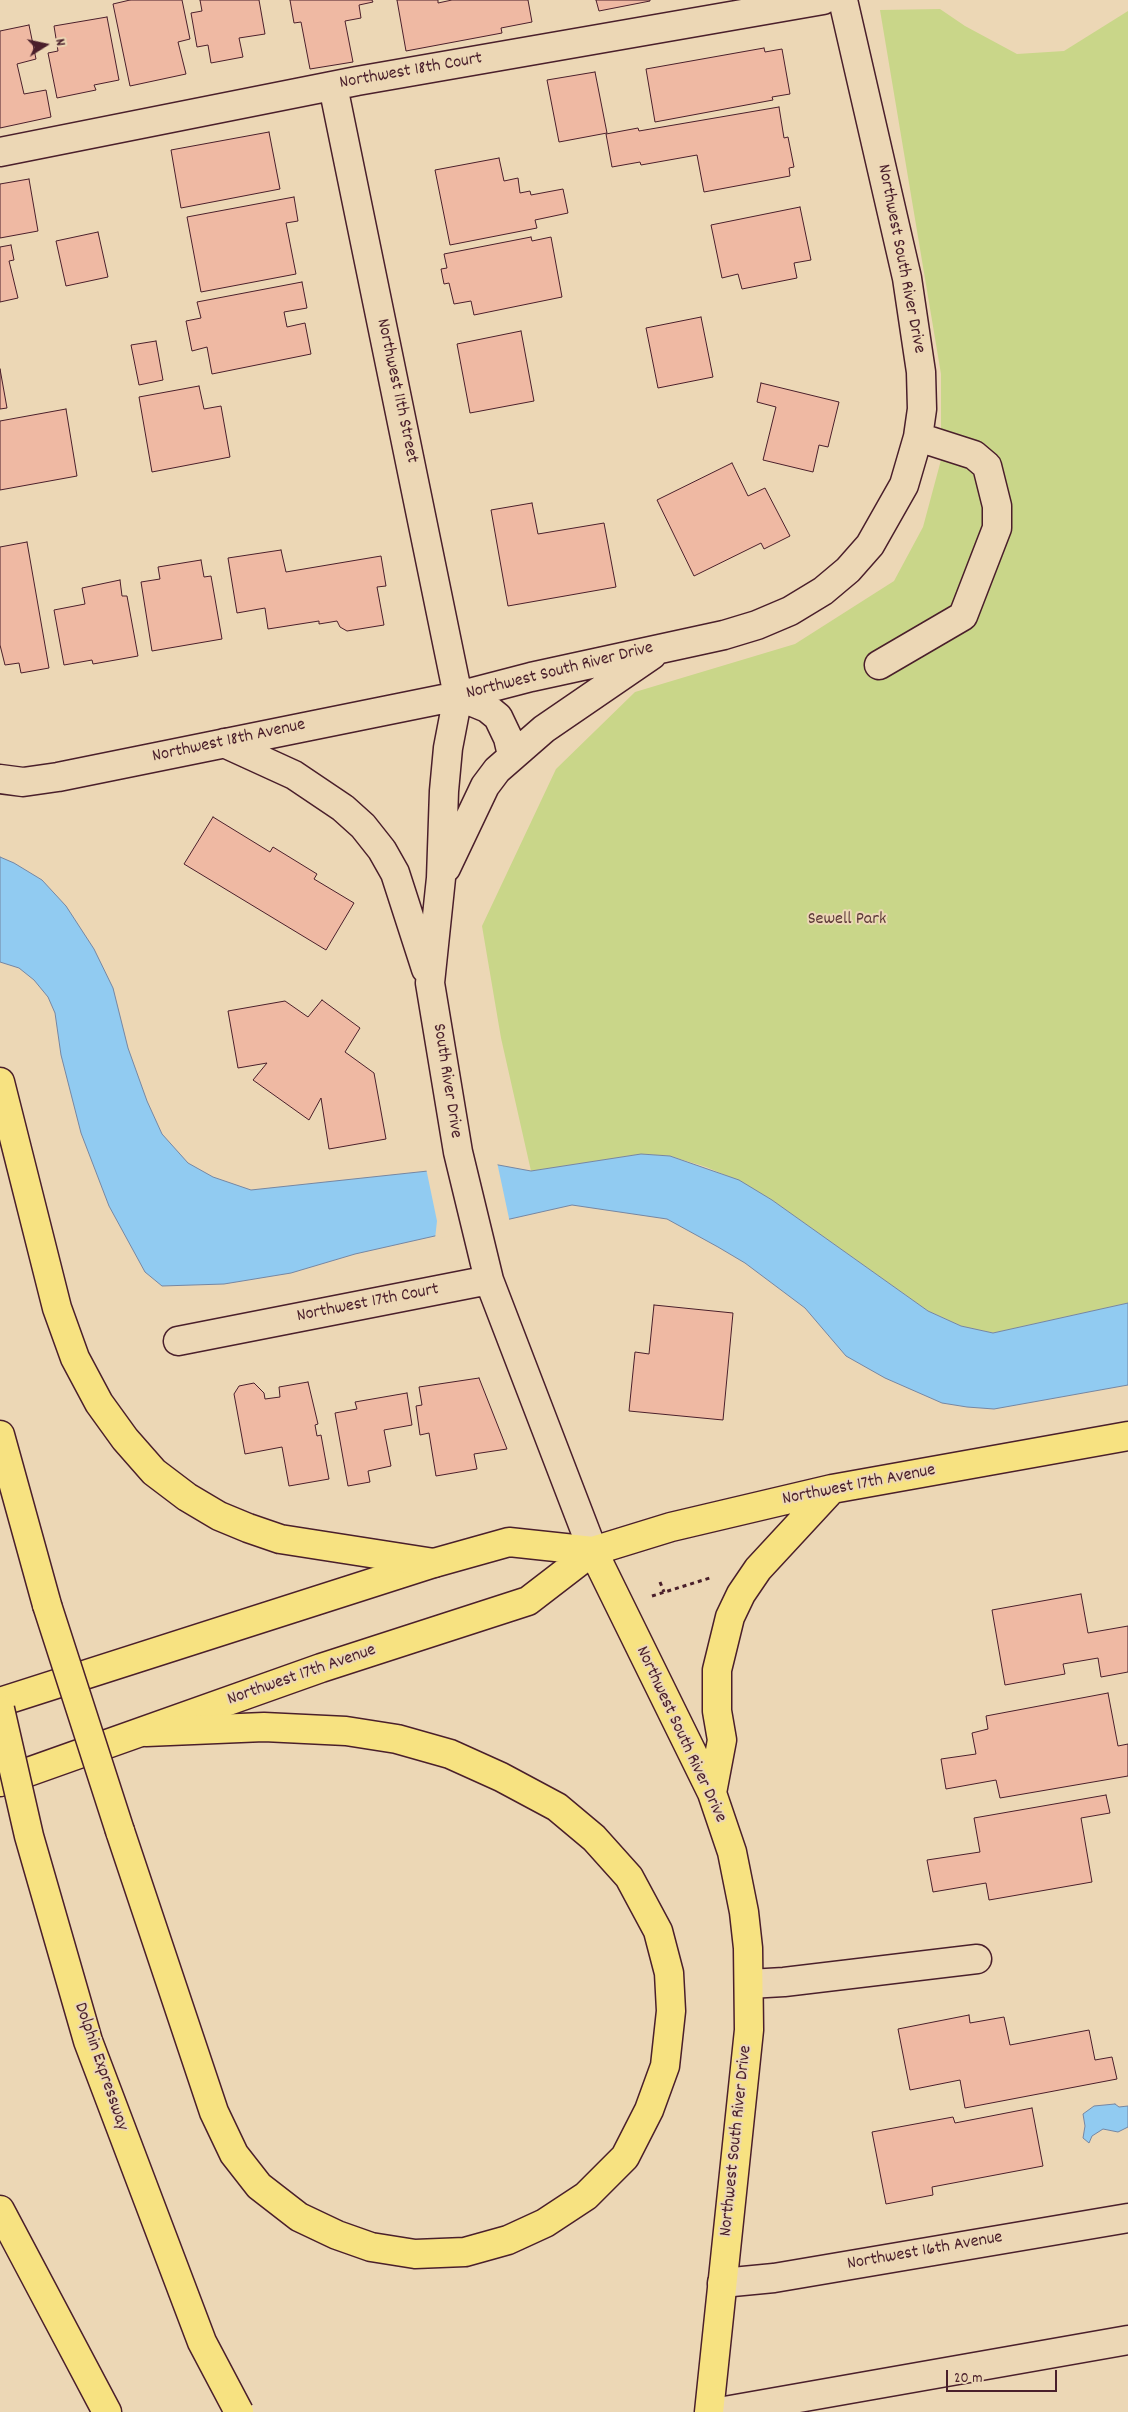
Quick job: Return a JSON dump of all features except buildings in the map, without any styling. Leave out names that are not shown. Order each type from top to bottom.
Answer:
[{"type":"main road","points":[[0,1082],[57,1308],[75,1358],[100,1403],[125,1439],[154,1472],[187,1497],[219,1516],[280,1539],[434,1563]]},
{"type":"main road","points":[[0,1436],[47,1605],[214,2112],[234,2154],[259,2186],[300,2217],[336,2235],[371,2247],[415,2254],[465,2252],[508,2240],[545,2223],[586,2196],[625,2157],[649,2110],[665,2066],[671,2011],[669,1972],[658,1931],[629,1877],[594,1838],[557,1807],[501,1777],[450,1754],[397,1738],[346,1731],[264,1727],[146,1732]]},
{"type":"main road","name":"Northwest 17th Avenue","points":[[0,1782],[146,1732],[321,1668],[528,1601],[592,1551],[671,1527],[832,1489],[1128,1436]]},
{"type":"main road","points":[[712,1793],[722,1740],[717,1711],[717,1670],[730,1617],[741,1594],[758,1569],[832,1489]]},
{"type":"main road","name":"Northwest 17th Avenue","points":[[0,1702],[434,1563],[509,1542],[592,1551]]},
{"type":"main road","name":"Northwest South River Drive","points":[[592,1551],[712,1793],[732,1852],[748,1948],[749,1984],[744,2083],[709,2412]]},
{"type":"main road","name":"Dolphin Expressway","points":[[0,1708],[29,1836],[88,2041],[202,2342],[239,2412]]},
{"type":"main road","points":[[0,2210],[107,2412]]},
{"type":"street","name":"Northwest 18th Court","points":[[0,152],[333,86],[823,0]]},
{"type":"street","name":"Northwest South River Drive","points":[[441,878],[444,791],[448,748],[458,696],[531,677],[724,635],[757,625],[790,611],[829,586],[848,570],[870,545],[904,485],[918,437],[922,410],[921,372],[907,278],[843,0]]},
{"type":"street","name":"Northwest 11th Street","points":[[333,86],[458,696]]},
{"type":"street","points":[[880,665],[963,616],[997,528],[997,506],[987,466],[974,455],[918,437]]},
{"type":"street","name":"Northwest South River Drive","points":[[441,878],[485,786],[512,755],[544,729],[664,647]]},
{"type":"street","points":[[458,696],[487,708],[498,717],[508,738],[512,755]]},
{"type":"street","name":"Northwest 18th Avenue","points":[[0,779],[23,782],[40,780],[458,696]]},
{"type":"street","points":[[224,743],[300,779],[343,808],[362,826],[382,850],[395,873],[430,983]]},
{"type":"street","name":"South River Drive","points":[[441,878],[430,983],[458,1152],[476,1234],[489,1280]]},
{"type":"street","name":"Northwest South River Drive","points":[[489,1280],[592,1551]]},
{"type":"street","name":"Northwest 17th Court","points":[[178,1341],[489,1280]]},
{"type":"street","points":[[749,1984],[784,1982],[977,1958]]},
{"type":"street","name":"Northwest 16th Avenue","points":[[722,2282],[774,2278],[1128,2218]]},
{"type":"street","points":[[719,2412],[1128,2340]]},
{"type":"path","points":[[649,1597],[719,1575]]},
{"type":"path","points":[[660,1582],[664,1592]]},
{"type":"green space","name":"Sewell Park","points":[[940,9],[965,26],[1017,54],[1064,51],[1128,11],[1128,1303],[993,1333],[961,1326],[928,1311],[772,1200],[739,1181],[706,1167],[670,1156],[641,1154],[531,1171],[501,1038],[482,926],[556,769],[635,692],[795,644],[894,581],[923,527],[941,460],[941,374],[880,10]]},
{"type":"water","points":[[0,857],[42,880],[66,906],[94,949],[113,988],[128,1048],[147,1101],[162,1134],[188,1163],[213,1177],[251,1190],[493,1164],[531,1171],[641,1154],[670,1156],[739,1180],[772,1200],[928,1311],[961,1326],[993,1333],[1128,1303],[1128,1385],[994,1409],[942,1403],[885,1378],[846,1356],[805,1308],[745,1263],[667,1219],[572,1205],[355,1254],[291,1273],[224,1284],[162,1286],[145,1272],[109,1206],[81,1133],[61,1055],[55,1013],[48,997],[34,980],[19,968],[0,962]]},
{"type":"water","points":[[1115,2104],[1119,2107],[1128,2106],[1128,2127],[1118,2132],[1103,2129],[1092,2136],[1089,2143],[1083,2138],[1085,2126],[1083,2114],[1094,2106]]},
{"type":"pier","points":[[497,1162],[510,1223],[435,1239],[437,1221],[426,1168]]}]
